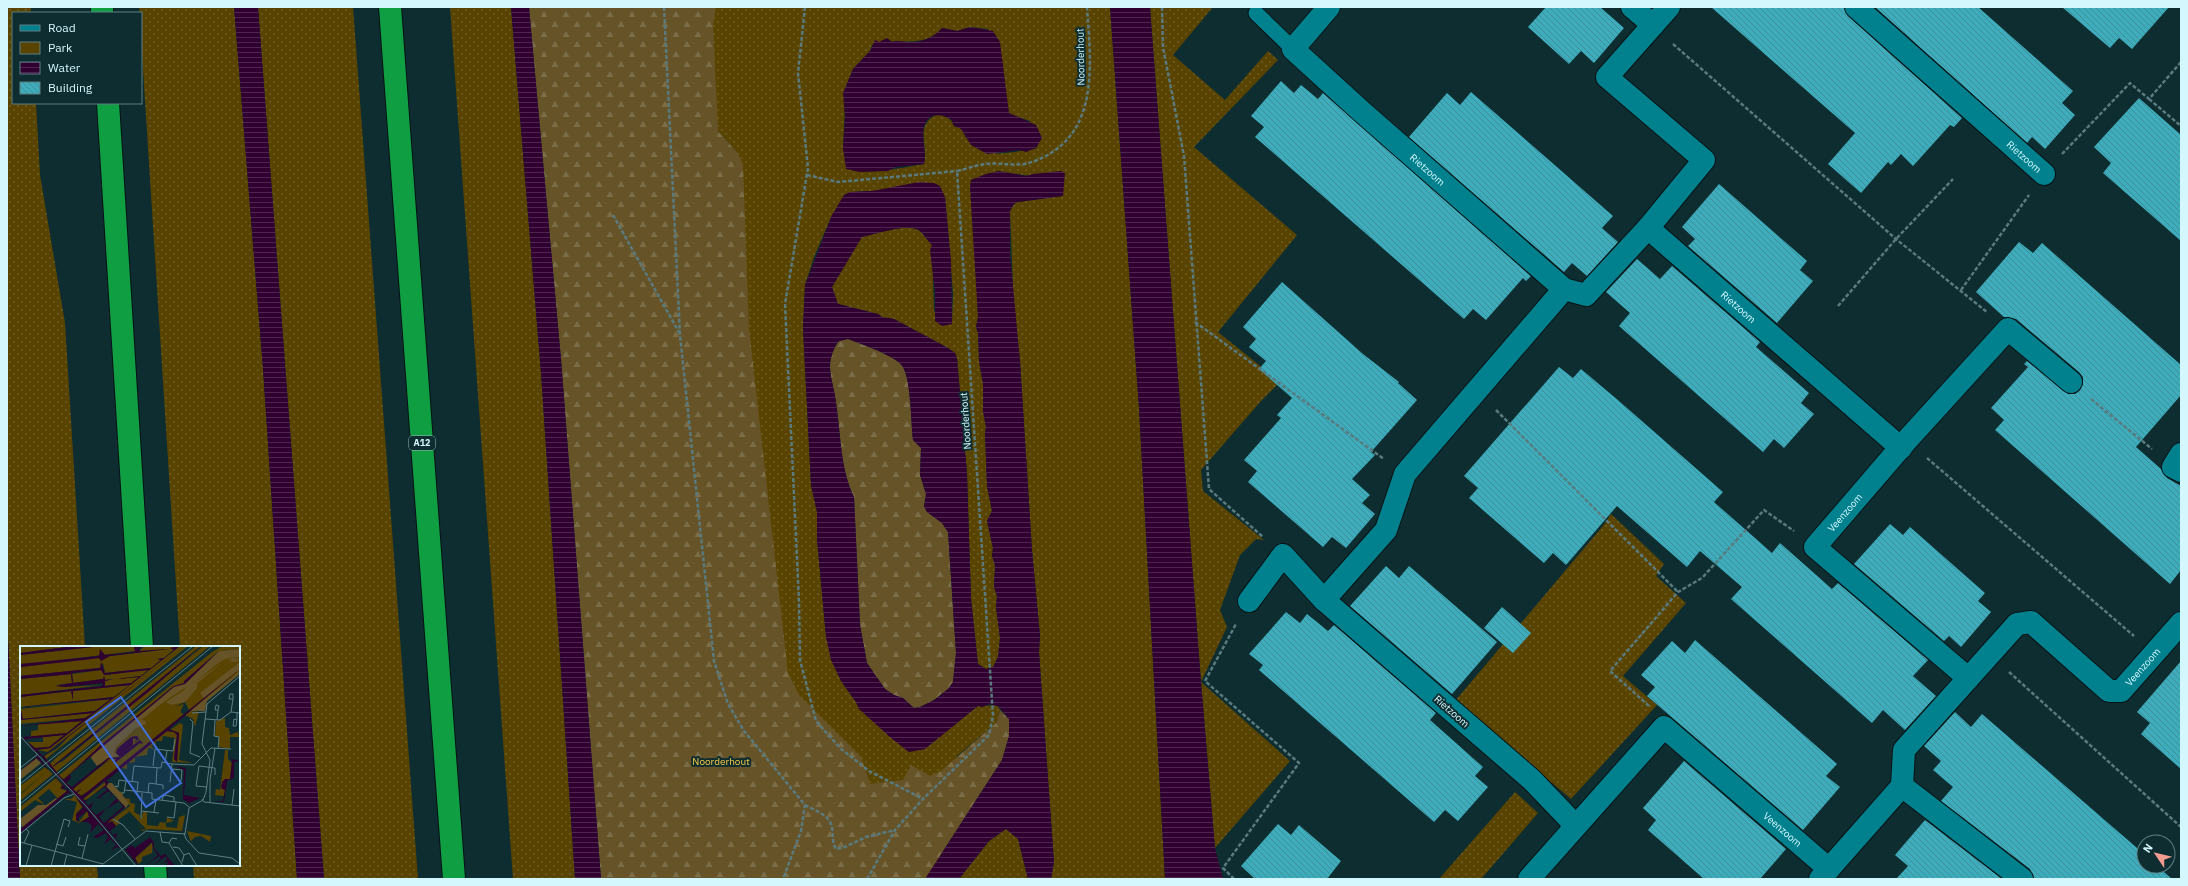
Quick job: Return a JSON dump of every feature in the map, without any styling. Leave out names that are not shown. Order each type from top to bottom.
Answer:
[{"type":"highway","name":"A12","points":[[390,7],[454,879]]},
{"type":"highway","points":[[108,104],[142,646]]},
{"type":"highway","points":[[155,866],[156,879]]},
{"type":"street","points":[[1293,49],[1329,7]]},
{"type":"street","points":[[1632,7],[1652,26]]},
{"type":"street","name":"Rietzoom","points":[[1293,49],[1361,112],[1564,289],[1586,295],[1648,228],[1704,160],[1607,77],[1669,7]]},
{"type":"street","name":"Rietzoom","points":[[1856,7],[2044,174]]},
{"type":"street","name":"Rietzoom","points":[[1648,228],[1904,444]]},
{"type":"street","points":[[1324,600],[1386,530],[1405,474],[1564,289]]},
{"type":"street","points":[[2008,328],[2071,382]]},
{"type":"street","name":"Veenzoom","points":[[1815,547],[1904,444],[2008,328]]},
{"type":"street","points":[[1815,547],[1968,678]]},
{"type":"street","points":[[1249,600],[1283,555]]},
{"type":"street","name":"Rietzoom","points":[[1283,555],[1324,600],[1532,780],[1576,826]]},
{"type":"street","name":"Veenzoom","points":[[1664,727],[1824,874],[1902,786],[1904,750],[2017,624],[2032,622],[2109,691],[2121,691],[2154,653],[2178,633]]},
{"type":"street","points":[[1529,879],[1664,727]]},
{"type":"street","points":[[1902,786],[2022,879]]},
{"type":"lane","name":"Rietzoom","points":[[1256,13],[1293,49]]},
{"type":"path","points":[[664,7],[680,334],[714,661],[728,704],[744,731],[805,805],[824,815],[831,824],[832,841],[836,849],[845,847],[866,837],[895,830]]},
{"type":"path","points":[[805,7],[798,73],[808,168],[786,304],[799,601],[800,660],[816,721],[840,748],[869,771],[923,799]]},
{"type":"path","name":"Noorderhout","points":[[866,879],[895,830],[923,799],[989,735],[993,716],[957,171],[986,164],[1028,163],[1058,150],[1080,123],[1090,87],[1087,7]]},
{"type":"path","points":[[1162,7],[1163,47],[1184,156],[1192,247],[1195,322],[1209,489],[1283,555]]},
{"type":"path","points":[[1652,26],[1896,239],[2008,328]]},
{"type":"path","points":[[2181,62],[2149,99],[2181,126]]},
{"type":"path","name":"Rietzoom","points":[[2044,174],[2130,83],[2149,99]]},
{"type":"path","points":[[807,175],[838,182],[957,171]]},
{"type":"path","points":[[1961,290],[2044,174]]},
{"type":"path","points":[[1838,306],[1896,239],[1953,179]]},
{"type":"path","points":[[614,215],[680,334]]},
{"type":"path","points":[[1195,322],[1405,474]]},
{"type":"path","points":[[2071,382],[2178,464]]},
{"type":"path","points":[[1477,392],[1678,592]]},
{"type":"path","points":[[1904,444],[2154,653]]},
{"type":"path","points":[[1664,727],[1659,715],[1610,671],[1678,592],[1702,578],[1764,510],[1815,547]]},
{"type":"path","points":[[1234,879],[1223,868],[1300,763],[1206,681],[1249,600]]},
{"type":"path","points":[[1990,654],[2181,827]]},
{"type":"path","points":[[783,879],[801,831],[805,805]]},
{"type":"green space","points":[[7,7],[31,7],[31,12],[12,12],[12,104],[36,104],[40,175],[65,323],[85,646],[20,646],[20,866],[97,866],[98,879],[20,879],[7,617]]},
{"type":"green space","points":[[139,7],[234,7],[263,369],[297,879],[194,879],[193,866],[240,866],[240,646],[180,646],[142,54],[142,12],[139,12]]},
{"type":"green space","points":[[258,7],[353,7],[418,879],[324,879]]},
{"type":"green space","points":[[450,7],[511,7],[541,373],[575,879],[513,879]]},
{"type":"green space","name":"Noorderhout","points":[[529,7],[716,7],[713,24],[718,131],[737,152],[743,164],[749,328],[788,673],[799,695],[861,757],[870,784],[903,780],[911,765],[930,776],[941,771],[997,722],[1000,710],[1009,719],[1009,736],[1002,760],[925,879],[601,879],[561,359]]},
{"type":"green space","points":[[559,7],[1110,7],[1139,408],[1165,879],[1051,879],[1054,862],[1039,652],[1040,636],[1032,550],[1020,361],[1014,313],[1010,211],[1014,204],[1018,202],[1062,196],[1030,176],[998,171],[977,292],[978,317],[976,327],[978,333],[979,361],[983,384],[983,411],[986,427],[987,486],[992,511],[987,521],[993,548],[992,556],[995,565],[994,587],[997,596],[996,607],[1000,638],[998,657],[993,667],[986,669],[978,664],[971,599],[967,473],[957,358],[955,353],[894,319],[838,304],[832,287],[862,236],[900,228],[914,229],[920,231],[932,245],[934,311],[952,324],[953,293],[945,197],[872,191],[850,192],[832,215],[814,257],[805,285],[803,328],[811,485],[817,512],[817,539],[826,637],[841,681],[856,702],[859,709],[960,719],[978,706],[998,706],[1000,710],[997,722],[957,756],[938,879],[624,879]],"holes":[[[970,27],[988,29],[1009,114],[1030,121],[1037,148],[1008,153],[994,153],[966,138],[963,131],[959,127],[955,127],[945,116],[936,115],[928,121],[924,129],[924,164],[879,171],[851,170],[843,148],[846,86],[853,69],[870,51],[872,45],[890,42],[918,41],[935,35],[942,28],[957,31]],[[715,102],[718,131],[737,152],[707,129]]]},
{"type":"green space","points":[[1150,7],[1213,7],[1173,55],[1225,100],[1268,51],[1278,60],[1194,147],[1297,235],[1218,332],[1280,382],[1261,401],[1201,470],[1203,491],[1264,540],[1256,539],[1240,555],[1220,610],[1227,627],[1201,682]]},
{"type":"green space","points":[[848,339],[870,347],[894,359],[903,367],[908,382],[913,440],[921,448],[920,475],[926,494],[924,506],[927,512],[942,523],[948,532],[956,653],[953,682],[948,689],[934,700],[920,707],[914,708],[903,698],[894,695],[885,689],[867,663],[860,625],[854,497],[849,486],[843,463],[830,371],[835,346],[839,341]]},
{"type":"green space","points":[[1611,514],[1664,564],[1656,576],[1686,603],[1623,676],[1657,705],[1571,799],[1455,701],[1603,526]]},
{"type":"green space","points":[[1201,682],[1290,761],[1215,848]]},
{"type":"green space","points":[[1515,792],[1538,813],[1481,879],[1439,879]]},
{"type":"green space","points":[[1006,829],[1018,839],[1028,879],[959,879],[989,841]]},
{"type":"water","points":[[234,7],[258,7],[324,879],[297,879],[263,369]]},
{"type":"water","points":[[511,7],[529,7],[561,359],[601,879],[575,879],[541,373]]},
{"type":"water","points":[[1110,7],[1150,7],[1201,682],[1215,848],[1223,879],[1165,879],[1139,408]]},
{"type":"water","points":[[970,27],[993,31],[1000,42],[1009,113],[1036,125],[1042,138],[1036,148],[1026,152],[1020,150],[987,154],[971,145],[961,129],[953,125],[952,120],[947,117],[937,115],[929,118],[924,127],[924,164],[896,167],[888,171],[860,172],[846,169],[843,148],[845,117],[843,93],[853,69],[870,51],[875,40],[879,42],[887,38],[892,42],[917,42],[935,35],[942,28],[957,31]]},
{"type":"water","points":[[998,171],[1026,176],[1061,171],[1065,173],[1063,196],[1018,202],[1014,204],[1010,211],[1010,254],[1020,361],[1032,550],[1040,636],[1039,652],[1054,862],[1051,879],[1028,879],[1018,839],[1006,829],[989,841],[959,879],[925,879],[1002,760],[1009,736],[1009,719],[998,706],[989,704],[983,707],[978,706],[925,749],[909,752],[859,709],[856,702],[841,681],[831,660],[826,637],[817,539],[817,512],[811,485],[803,328],[805,285],[832,215],[844,195],[850,192],[872,191],[919,182],[934,183],[940,186],[945,197],[951,260],[952,324],[942,326],[935,321],[935,292],[930,250],[932,245],[920,231],[914,229],[900,228],[862,237],[832,287],[838,304],[894,319],[955,353],[957,358],[967,473],[971,599],[978,664],[986,669],[993,667],[998,657],[1000,638],[996,607],[997,596],[994,587],[995,565],[992,556],[993,548],[987,521],[992,511],[987,486],[986,427],[983,411],[983,384],[979,361],[978,333],[976,327],[978,317],[970,187],[971,180]],"holes":[[[848,339],[870,347],[894,359],[903,367],[908,382],[913,440],[921,448],[920,475],[926,494],[924,506],[927,512],[942,523],[948,532],[956,653],[953,682],[948,689],[934,700],[920,707],[914,708],[903,698],[894,695],[885,689],[867,663],[860,625],[854,497],[849,486],[843,463],[830,366],[835,346],[839,341]]]},
{"type":"water","points":[[7,617],[20,879],[7,879]]},
{"type":"building","points":[[1546,7],[1600,7],[1624,28],[1594,63],[1581,51],[1569,64],[1528,27]]},
{"type":"building","points":[[1711,7],[1844,7],[1848,16],[1962,118],[1954,127],[1950,125],[1913,166],[1901,154],[1891,165],[1888,162],[1861,193],[1828,164],[1855,133]]},
{"type":"building","points":[[1875,7],[1978,7],[2073,91],[2062,103],[2075,115],[2045,149],[2032,137],[2027,143]]},
{"type":"building","points":[[2062,7],[2169,7],[2132,49],[2119,38],[2110,48]]},
{"type":"building","points":[[1281,81],[1294,93],[1301,85],[1318,99],[1323,93],[1531,276],[1526,281],[1523,278],[1486,320],[1473,309],[1464,319],[1255,137],[1264,127],[1251,116]]},
{"type":"building","points":[[1471,92],[1613,216],[1602,228],[1618,242],[1587,276],[1572,263],[1564,272],[1409,137],[1447,93],[1460,105]]},
{"type":"building","points":[[2139,98],[2181,135],[2181,241],[2103,173],[2111,163],[2094,147]]},
{"type":"building","points":[[1719,184],[1807,261],[1800,270],[1813,281],[1777,323],[1688,246],[1695,239],[1682,227]]},
{"type":"building","points":[[2019,242],[2033,253],[2042,243],[2181,365],[2181,395],[2136,447],[2161,469],[2167,478],[2181,486],[2181,570],[2170,584],[1995,430],[2004,420],[1991,408],[2028,367],[2024,364],[2027,361],[2068,394],[2075,394],[2080,390],[2083,384],[2083,377],[2079,372],[2016,319],[2004,317],[1976,292]]},
{"type":"building","points":[[1637,259],[1660,279],[1672,266],[1760,342],[1756,347],[1809,393],[1801,403],[1814,414],[1784,448],[1774,439],[1763,452],[1619,326],[1630,313],[1606,292]]},
{"type":"building","points":[[1282,282],[1363,354],[1399,382],[1398,383],[1417,400],[1371,452],[1375,455],[1352,479],[1370,495],[1362,503],[1375,514],[1346,548],[1332,537],[1323,547],[1248,482],[1257,471],[1244,460],[1281,418],[1277,415],[1292,398],[1259,369],[1266,361],[1249,347],[1256,339],[1243,327]]},
{"type":"building","points":[[1559,367],[1573,378],[1581,369],[1619,401],[1723,492],[1714,502],[1772,553],[1780,543],[1832,589],[1838,583],[1928,660],[1913,676],[1936,696],[1905,730],[1883,710],[1872,723],[1731,599],[1742,587],[1700,551],[1687,567],[1617,506],[1566,565],[1553,553],[1544,563],[1469,498],[1478,488],[1464,476]]},
{"type":"building","points":[[1890,524],[1903,535],[1910,527],[1985,593],[1978,601],[1991,612],[1961,647],[1949,636],[1944,641],[1854,564]]},
{"type":"building","points":[[1386,566],[1399,578],[1409,566],[1497,642],[1452,694],[1350,606]]},
{"type":"building","points":[[1502,607],[1531,633],[1513,653],[1484,628]]},
{"type":"building","points":[[1286,612],[1300,623],[1307,614],[1328,631],[1334,625],[1436,713],[1430,720],[1483,767],[1475,776],[1488,787],[1458,821],[1445,810],[1434,822],[1259,670],[1263,665],[1249,654]]},
{"type":"building","points":[[1695,640],[1837,764],[1826,776],[1840,787],[1803,830],[1647,696],[1655,687],[1641,675],[1672,641],[1685,653]]},
{"type":"building","points":[[2181,661],[2181,769],[2141,734],[2150,723],[2137,712]]},
{"type":"building","points":[[1955,712],[1971,727],[1982,714],[2136,847],[2136,874],[2166,874],[2172,879],[2034,879],[2030,869],[1941,801],[1953,787],[1933,770],[1941,761],[1924,746]]},
{"type":"building","points":[[1684,761],[1786,849],[1760,879],[1704,879],[1648,830],[1656,820],[1643,808]]},
{"type":"building","points":[[1925,820],[2002,879],[1896,879],[1908,866],[1895,855]]},
{"type":"building","points":[[1278,824],[1291,835],[1299,825],[1341,861],[1327,879],[1255,879],[1241,866]]}]
